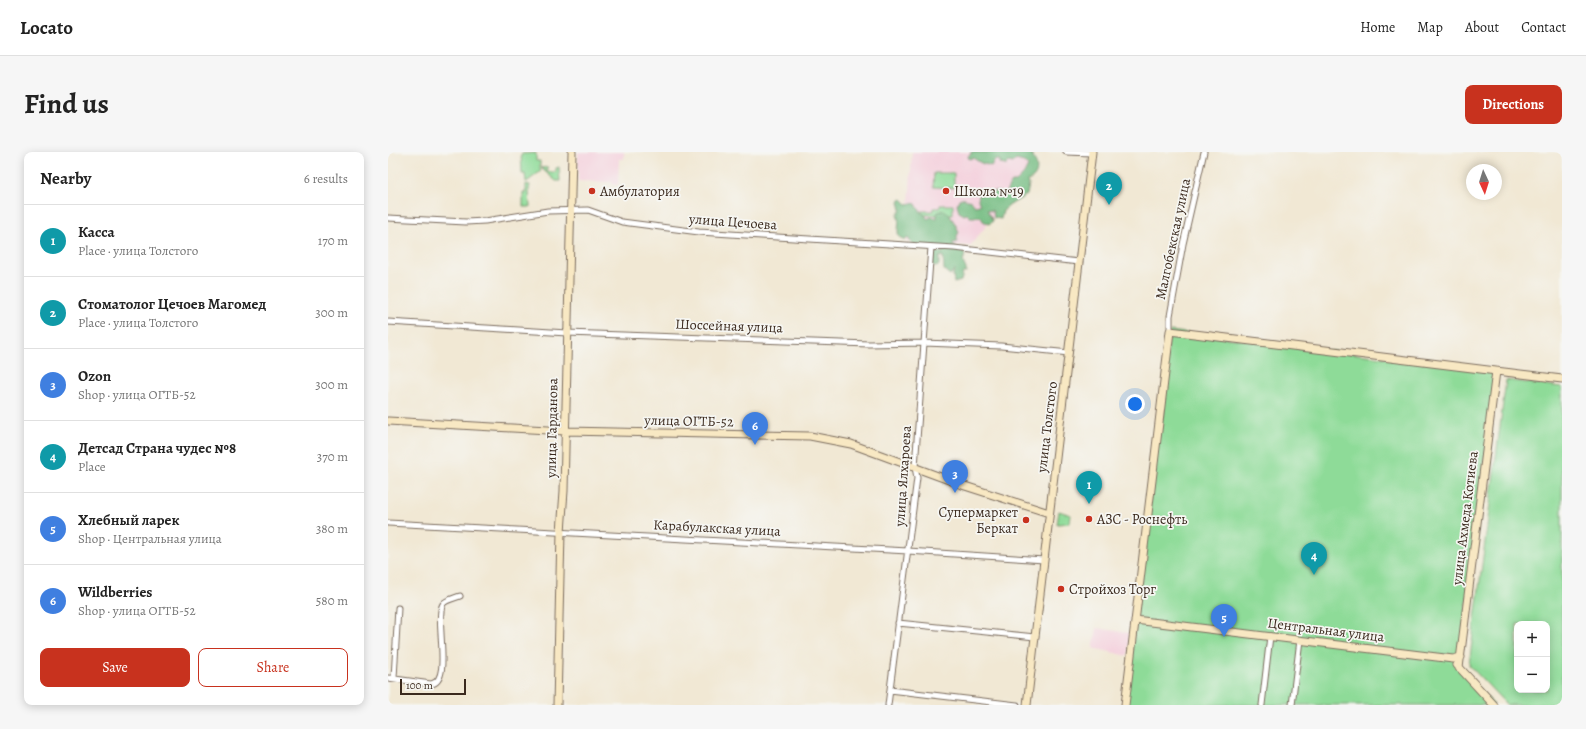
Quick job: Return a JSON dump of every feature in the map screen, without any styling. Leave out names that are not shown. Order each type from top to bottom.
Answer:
[{"type":"street","name":"улица Гарданова","points":[[557,705],[561,532],[566,431],[572,152]]},
{"type":"street","points":[[1066,152],[1092,152]]},
{"type":"street","name":"улица Толстого","points":[[1026,705],[1092,152]]},
{"type":"street","name":"Малгобекская улица","points":[[1170,331],[1170,316],[1183,244],[1204,152]]},
{"type":"street","name":"улица Цечоева","points":[[388,218],[485,222],[548,211],[588,210],[622,222],[643,226],[699,232],[931,247],[1079,262]]},
{"type":"street","name":"улица Ялхароева","points":[[888,705],[917,478],[915,468],[931,247]]},
{"type":"street","name":"Шоссейная улица","points":[[388,322],[567,333],[870,344],[924,343],[1001,346],[1068,353]]},
{"type":"street","points":[[1125,705],[1170,331],[1562,379]]},
{"type":"street","name":"улица Ахмеда Котиева","points":[[1459,668],[1496,371]]},
{"type":"street","name":"улица ОГТБ-52","points":[[388,421],[566,431],[810,436],[851,444],[965,486],[1049,513]]},
{"type":"street","name":"Карабулакская улица","points":[[388,523],[908,551],[1044,560]]},
{"type":"street","points":[[398,608],[391,678],[431,684],[437,681],[440,676],[440,621],[442,606],[444,602],[460,596]]},
{"type":"street","name":"Центральная улица","points":[[1135,620],[1451,659],[1461,657]]},
{"type":"street","points":[[898,623],[1035,637]]},
{"type":"street","points":[[1262,705],[1270,636]]},
{"type":"street","points":[[1292,705],[1300,640]]},
{"type":"street","points":[[1451,659],[1494,705]]},
{"type":"street","points":[[890,690],[1017,705]]},
{"type":"shaded area","points":[[578,152],[624,152],[624,159],[619,159],[618,185],[612,184],[612,182],[578,181]]},
{"type":"shaded area","points":[[912,152],[973,152],[1031,155],[1030,172],[970,246],[907,242]]},
{"type":"shaded area","points":[[1097,628],[1129,633],[1128,656],[1093,648]]},
{"type":"green space","points":[[971,152],[1029,152],[1034,159],[1037,168],[1035,175],[1028,181],[1029,184],[1027,195],[1003,211],[1001,219],[994,218],[993,211],[987,210],[993,221],[989,224],[983,221],[981,217],[970,217],[967,214],[964,215],[959,212],[957,204],[959,199],[962,198],[971,201],[975,206],[980,205],[978,200],[979,195],[987,192],[999,192],[1000,195],[1003,195],[1012,182],[1016,182],[1024,174],[1028,166],[1024,162],[1016,160],[1013,163],[1008,162],[1007,165],[1004,165],[1000,163],[1000,160],[995,160],[991,166],[981,163],[973,158],[969,159],[968,156]]},
{"type":"green space","points":[[536,153],[536,161],[540,161],[541,171],[526,182],[525,174],[522,174],[521,154]]},
{"type":"green space","points":[[548,167],[547,172],[556,172],[556,168],[559,167],[560,181],[556,181],[541,168]]},
{"type":"green space","points":[[934,173],[954,173],[954,188],[933,187]]},
{"type":"green space","points":[[526,184],[530,185],[530,207],[523,207],[523,192],[526,192]]},
{"type":"green space","points":[[902,199],[907,204],[916,204],[921,213],[923,213],[928,219],[930,217],[937,218],[938,212],[944,210],[951,217],[959,232],[957,242],[953,243],[953,245],[965,253],[963,262],[966,272],[963,273],[961,281],[954,283],[953,274],[955,269],[950,275],[944,270],[943,256],[939,257],[939,265],[937,267],[932,265],[932,254],[938,252],[943,253],[943,251],[912,244],[908,238],[905,240],[899,237],[899,220],[897,215],[901,210],[899,201]]},
{"type":"green space","points":[[940,205],[953,205],[953,215],[918,215],[918,211],[933,211],[933,208],[940,208]]},
{"type":"green space","points":[[1170,331],[1496,371],[1459,668],[1494,705],[1125,705]]},
{"type":"green space","points":[[1506,380],[1562,387],[1562,705],[1507,705],[1469,665]]},
{"type":"green space","points":[[1059,511],[1071,515],[1070,523],[1057,524]]},
{"type":"place","name":"Амбулатория","points":[[592,191]]},
{"type":"place","name":"Школа №19","points":[[946,191]]},
{"type":"place","name":"Стоматолог Цечоев Магомед","points":[[1109,205]]},
{"type":"place","name":"Wildberries","points":[[755,445]]},
{"type":"place","name":"Ozon","points":[[955,493]]},
{"type":"place","name":"Касса","points":[[1089,504]]},
{"type":"place","name":"АЗС - Роснефть","points":[[1089,519]]},
{"type":"place","name":"Супермаркет Беркат","points":[[1026,520]]},
{"type":"place","name":"Детсад Страна чудес №8","points":[[1314,575]]},
{"type":"place","name":"Стройхоз Торг","points":[[1061,589]]},
{"type":"place","name":"Хлебный ларек","points":[[1224,637]]}]
